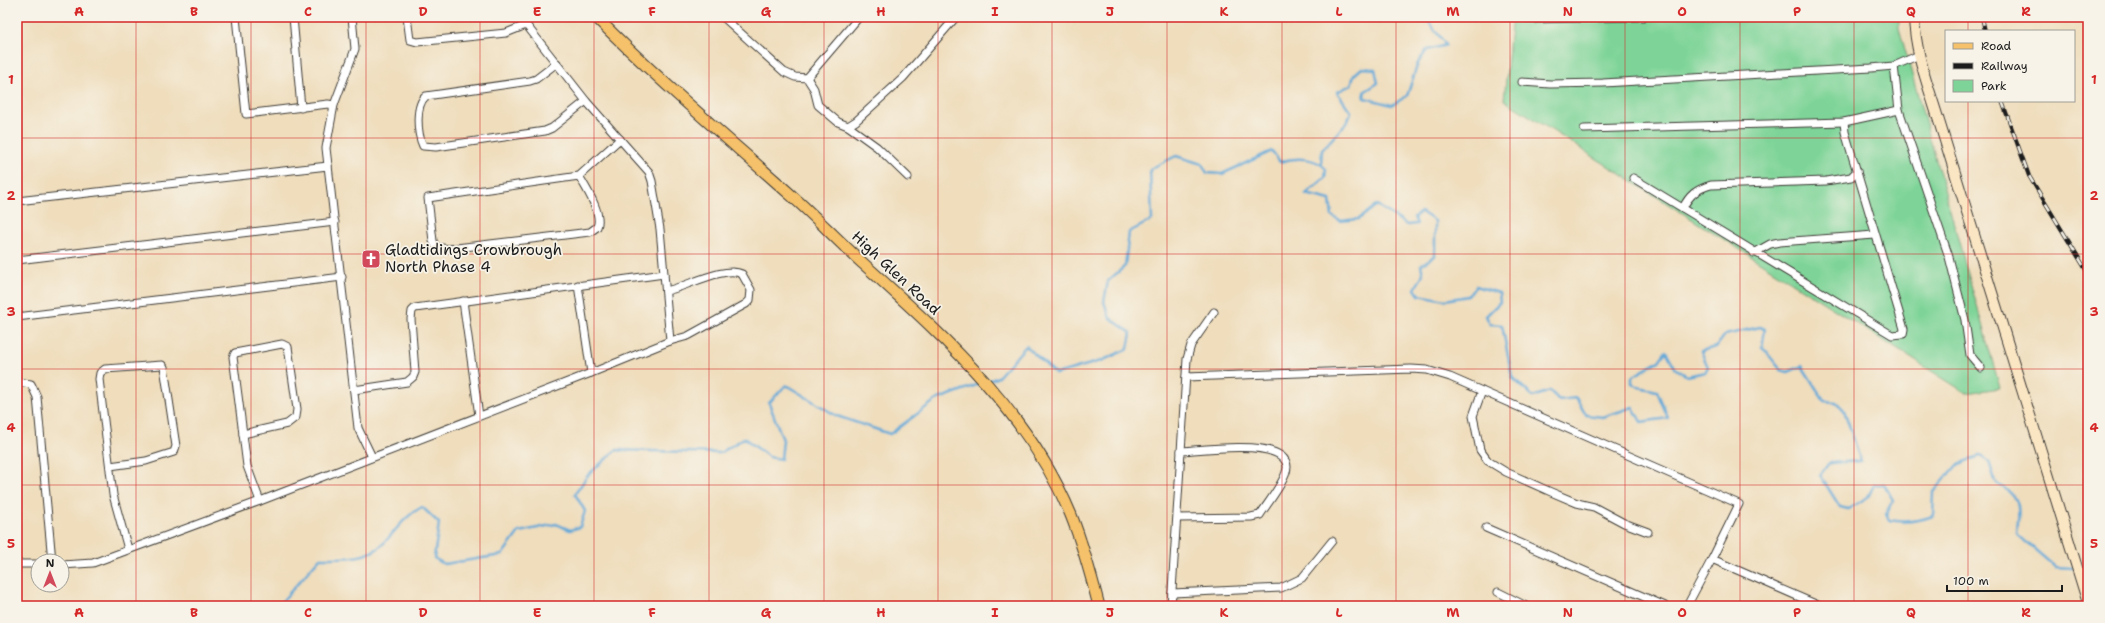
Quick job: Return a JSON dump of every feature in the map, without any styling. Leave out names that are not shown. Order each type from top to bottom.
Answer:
[{"type":"main road","name":"High Glen Road","points":[[596,17],[670,88],[794,197],[953,346],[984,380],[1036,449],[1070,514],[1088,563],[1099,606]]},
{"type":"street","points":[[236,17],[246,114],[328,104],[334,105]]},
{"type":"street","points":[[293,17],[301,108]]},
{"type":"street","points":[[352,17],[354,48],[334,105],[326,148],[342,277],[358,428],[372,456]]},
{"type":"street","points":[[407,17],[410,40],[417,42],[506,33],[526,24]]},
{"type":"street","points":[[520,17],[586,101],[649,172],[652,181],[664,274],[670,341]]},
{"type":"street","points":[[723,17],[784,72],[795,77],[807,78]]},
{"type":"street","points":[[807,78],[860,17]]},
{"type":"street","points":[[848,126],[856,121],[902,78],[956,17]]},
{"type":"street","points":[[1529,19],[1643,17]]},
{"type":"street","points":[[1914,17],[1914,32],[1919,55],[2088,603]]},
{"type":"street","points":[[1522,82],[1550,84],[1603,82],[1894,66],[1919,55]]},
{"type":"street","points":[[557,63],[536,79],[530,81],[426,96],[421,100],[418,112],[422,146],[436,147],[545,131],[552,128],[586,101]]},
{"type":"street","points":[[1894,66],[1899,110],[1948,257],[1965,320],[1970,355],[1981,368]]},
{"type":"street","points":[[807,78],[814,89],[818,104],[838,122],[848,126],[877,148],[908,177]]},
{"type":"street","points":[[1584,129],[1844,122],[1899,110]]},
{"type":"street","points":[[1633,178],[1754,253],[1892,335],[1899,336],[1903,334],[1904,330],[1845,132],[1844,122]]},
{"type":"street","points":[[579,176],[590,194],[599,216],[597,227],[590,232],[448,249],[436,248],[433,242],[428,198],[579,176],[620,139]]},
{"type":"street","points":[[17,201],[328,166]]},
{"type":"street","points":[[1683,208],[1687,199],[1694,192],[1711,185],[1826,181],[1851,177],[1857,171]]},
{"type":"street","points":[[17,260],[335,222]]},
{"type":"street","points":[[1754,253],[1770,244],[1779,242],[1875,235]]},
{"type":"street","points":[[70,564],[93,563],[260,501],[372,456],[591,373],[670,341],[688,336],[746,304],[750,300],[751,290],[742,274],[731,270],[684,287],[666,291]]},
{"type":"street","points":[[354,390],[410,380],[415,372],[411,319],[412,310],[423,305],[664,274]]},
{"type":"street","points":[[17,317],[342,277]]},
{"type":"street","points":[[578,285],[591,373]]},
{"type":"street","points":[[463,301],[479,416]]},
{"type":"street","points":[[1171,606],[1178,518],[1187,359],[1191,345],[1214,312]]},
{"type":"street","points":[[243,434],[287,424],[296,417],[297,409],[288,347],[286,344],[235,353],[233,357],[247,466],[260,501]]},
{"type":"street","points":[[110,466],[146,461],[174,452],[176,446],[164,367],[162,365],[106,369],[100,373],[99,379],[113,495],[128,549]]},
{"type":"street","points":[[1186,377],[1411,369],[1427,370],[1450,377],[1738,504],[1712,559],[1687,606]]},
{"type":"street","points":[[17,382],[31,384],[36,397],[51,553]]},
{"type":"street","points":[[1482,391],[1473,416],[1480,450],[1488,461],[1506,472],[1551,492],[1577,503],[1594,507],[1624,523],[1648,532]]},
{"type":"street","points":[[1178,518],[1251,518],[1260,515],[1286,474],[1287,466],[1281,455],[1274,451],[1260,447],[1181,451]]},
{"type":"street","points":[[1486,528],[1665,606]]},
{"type":"street","points":[[1172,593],[1281,588],[1302,578],[1311,570],[1332,541]]},
{"type":"street","points":[[1712,559],[1820,606]]},
{"type":"street","points":[[17,564],[30,564]]},
{"type":"street","points":[[1498,592],[1526,606]]},
{"type":"green space","points":[[1512,17],[1899,17],[1899,28],[2000,388],[1966,393],[1504,100]]},
{"type":"waterway","points":[[1321,163],[1322,150],[1348,121],[1351,112],[1337,92],[1351,85],[1354,75],[1362,68],[1375,69],[1378,83],[1364,92],[1365,98],[1392,105],[1407,96],[1418,63],[1427,50],[1446,45],[1425,17]]},
{"type":"waterway","points":[[989,381],[998,377],[1026,346],[1056,374],[1101,361],[1128,349],[1131,333],[1110,318],[1104,302],[1108,281],[1125,266],[1129,232],[1152,220],[1150,169],[1176,156],[1202,164],[1207,173],[1222,174],[1272,151],[1280,162],[1292,159],[1305,159],[1317,162],[1326,169],[1325,178],[1306,194],[1330,200],[1332,216],[1340,221],[1359,219],[1377,205],[1407,225],[1417,224],[1414,217],[1421,212],[1435,221],[1435,256],[1421,265],[1423,274],[1415,289],[1419,295],[1445,300],[1468,296],[1476,286],[1499,293],[1500,302],[1486,316],[1490,324],[1502,325],[1512,377],[1533,397],[1550,391],[1559,400],[1576,398],[1586,415],[1603,417],[1633,407],[1641,422],[1668,418],[1657,391],[1639,387],[1632,383],[1632,377],[1659,361],[1666,351],[1676,369],[1687,376],[1705,372],[1708,367],[1701,351],[1716,347],[1725,335],[1760,327],[1765,329],[1762,347],[1781,370],[1788,372],[1802,366],[1824,401],[1836,402],[1844,410],[1861,461],[1829,463],[1820,475],[1840,507],[1848,509],[1868,497],[1874,485],[1884,484],[1893,500],[1886,513],[1889,520],[1911,521],[1933,516],[1934,492],[1958,464],[1980,456],[1989,462],[1996,483],[2005,488],[2015,498],[2018,510],[2017,534],[2055,567],[2074,568]]},
{"type":"waterway","points":[[278,606],[320,558],[361,556],[376,550],[405,519],[422,507],[439,523],[434,558],[444,564],[502,555],[519,532],[556,524],[570,530],[580,527],[585,511],[575,494],[588,475],[616,450],[720,453],[744,438],[769,457],[781,459],[783,440],[769,403],[786,385],[837,416],[890,434],[936,400],[982,383]]},
{"type":"railway","points":[[1982,17],[1985,30]]},
{"type":"railway","points":[[2002,102],[2029,176],[2088,273]]},
{"type":"place","name":"Gladtidings Crowbrough North Phase 4","points":[[371,259]]}]
